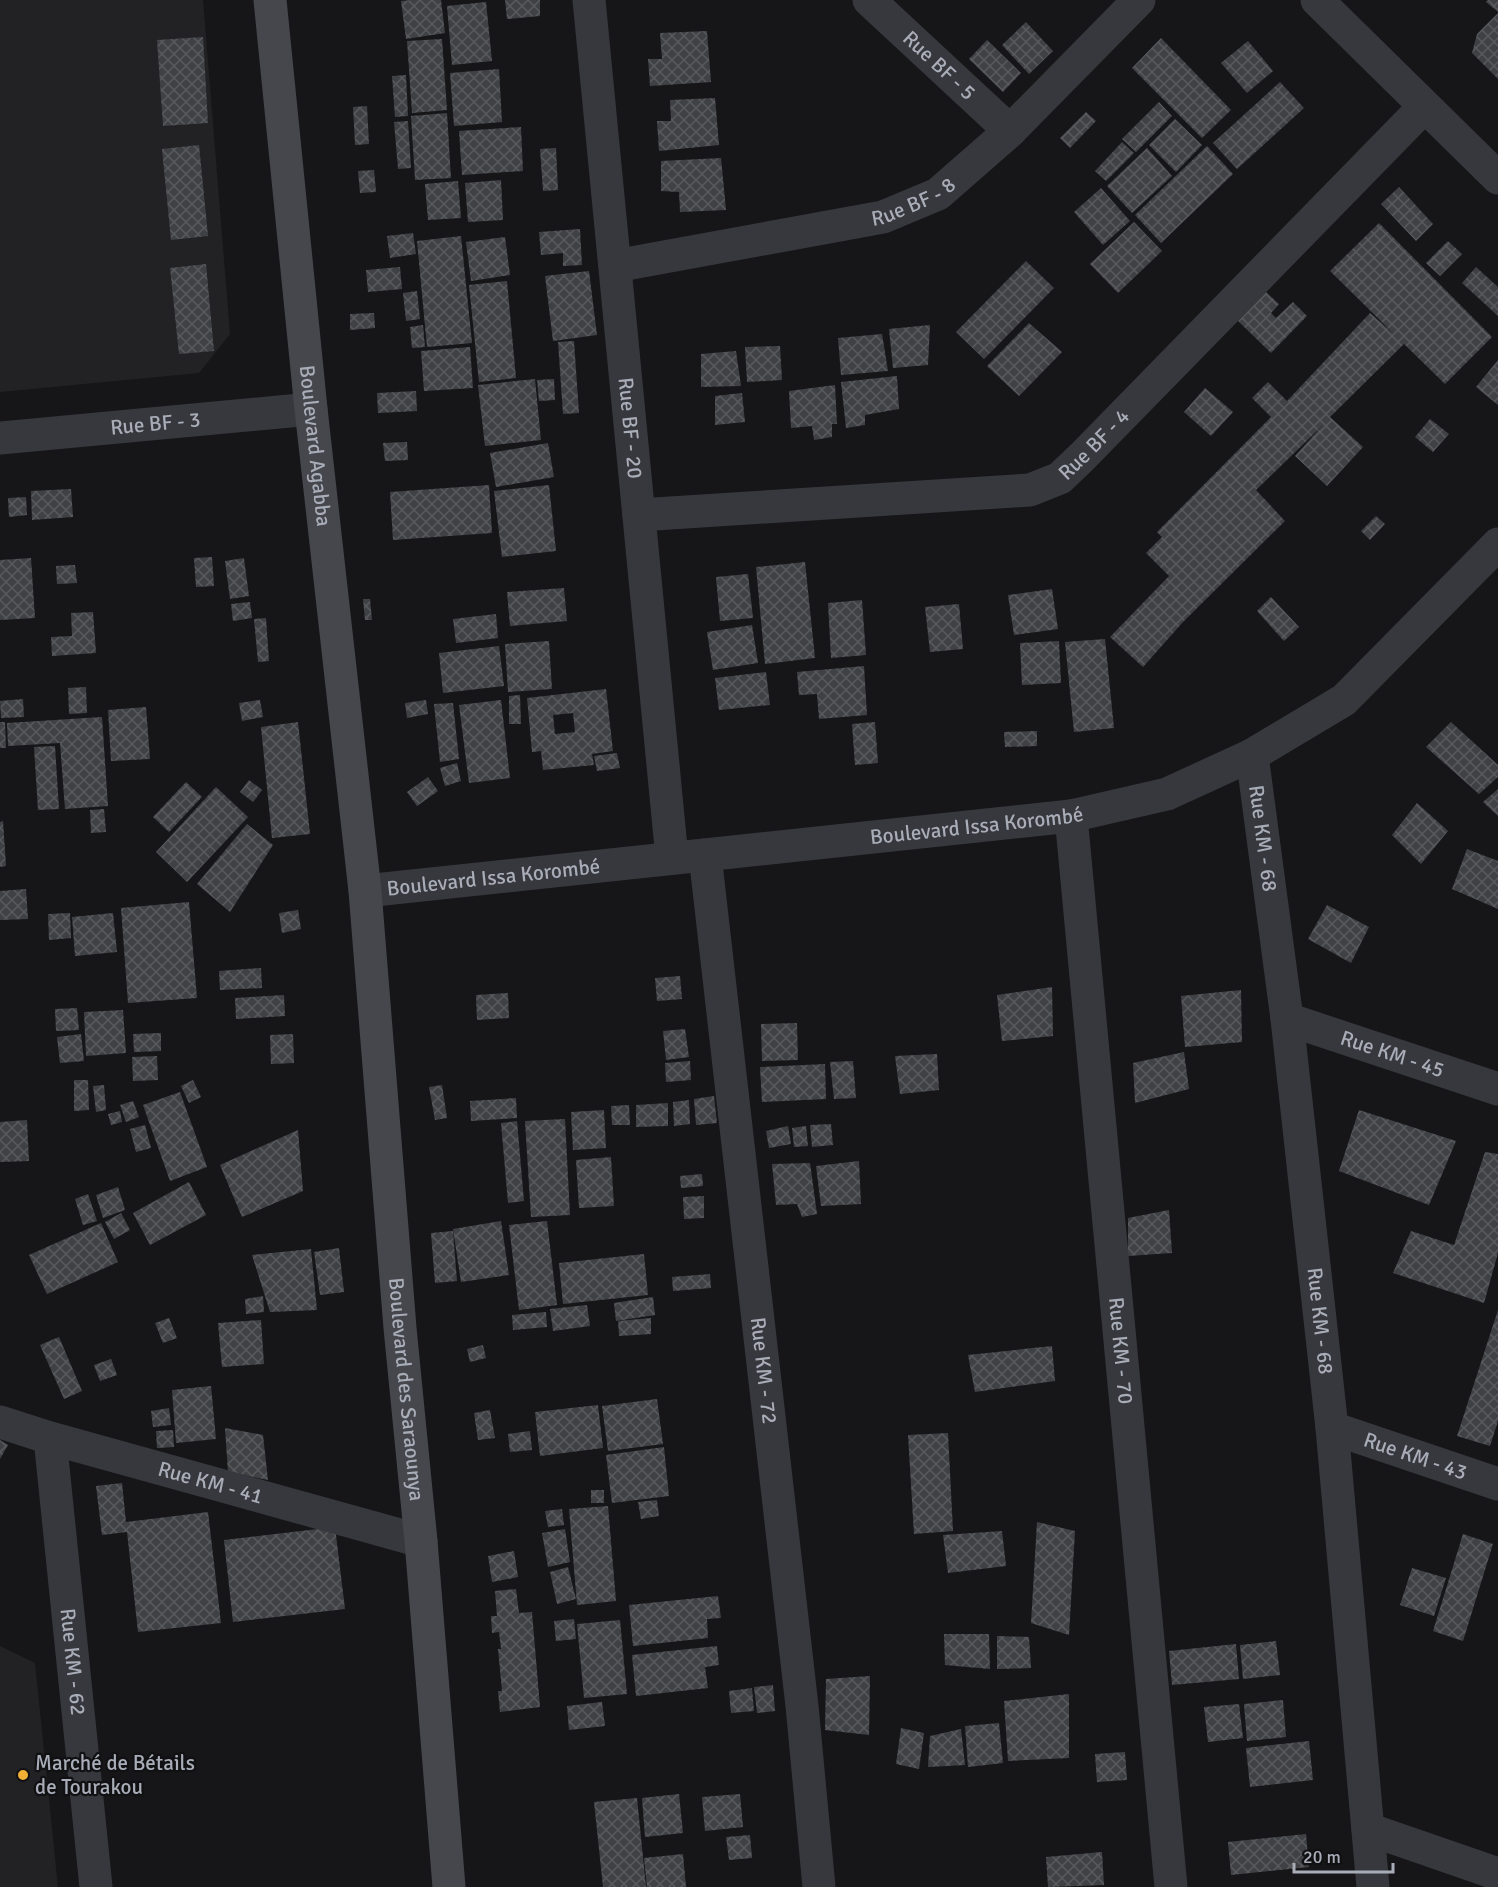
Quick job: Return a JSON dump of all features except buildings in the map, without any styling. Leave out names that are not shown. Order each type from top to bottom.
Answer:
[{"type":"main road","name":"Boulevard Agabba","points":[[270,0],[311,409],[365,891]]},
{"type":"main road","name":"Boulevard des Saraounya","points":[[365,891],[400,1328],[421,1541],[449,1887]]},
{"type":"street","name":"Rue BF - 20","points":[[589,0],[672,858]]},
{"type":"street","name":"Rue BF - 5","points":[[869,0],[1010,131]]},
{"type":"street","name":"Rue BF - 8","points":[[615,266],[883,217],[938,194],[1010,131],[1139,0]]},
{"type":"street","points":[[1317,0],[1498,178]]},
{"type":"street","name":"Rue BF - 4","points":[[639,515],[1030,490],[1060,478],[1424,106]]},
{"type":"street","name":"Rue BF - 3","points":[[0,438],[311,409]]},
{"type":"street","name":"Boulevard Issa Korombé","points":[[365,891],[1071,816],[1167,794],[1252,755],[1344,700],[1498,544]]},
{"type":"street","name":"Rue KM - 68","points":[[1252,755],[1287,1019],[1332,1428],[1373,1887]]},
{"type":"street","name":"Rue KM - 70","points":[[1071,816],[1171,1887]]},
{"type":"street","name":"Rue KM - 72","points":[[705,855],[800,1682],[819,1887]]},
{"type":"street","name":"Rue KM - 45","points":[[1287,1019],[1498,1089]]},
{"type":"street","name":"Rue KM - 41","points":[[0,1422],[421,1541]]},
{"type":"street","name":"Rue KM - 43","points":[[1332,1428],[1498,1484]]},
{"type":"street","name":"Rue KM - 62","points":[[50,1438],[96,1887]]},
{"type":"street","points":[[1368,1829],[1498,1874]]},
{"type":"shaded area","points":[[0,0],[203,0],[230,334],[199,373],[0,392]]},
{"type":"shaded area","name":"Marché de Bétails de Tourakou","points":[[0,1646],[35,1663],[58,1887],[0,1887]]},
{"type":"place","name":"Marché de Bétails de Tourakou","points":[[23,1775]]}]
